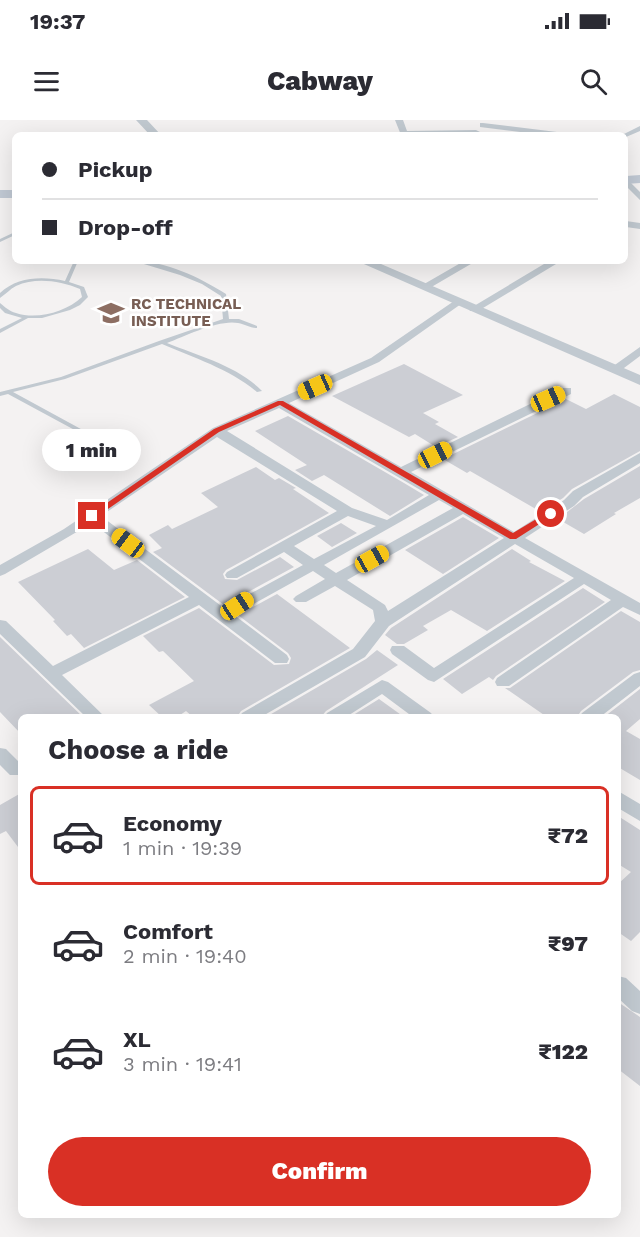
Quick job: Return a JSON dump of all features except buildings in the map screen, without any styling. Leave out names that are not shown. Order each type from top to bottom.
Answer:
[{"type":"street","points":[[130,120],[141,132]]},
{"type":"street","points":[[141,120],[153,132]]},
{"type":"street","points":[[485,122],[547,132]]},
{"type":"street","points":[[628,182],[640,197]]},
{"type":"street","points":[[370,264],[640,380]]},
{"type":"street","points":[[424,287],[466,264]]},
{"type":"street","points":[[474,309],[551,264]]},
{"type":"street","points":[[0,571],[92,516],[217,431],[375,360],[457,302]]},
{"type":"street","points":[[616,369],[640,350]]},
{"type":"street","points":[[401,472],[567,391]]},
{"type":"street","points":[[280,402],[640,610]]},
{"type":"street","points":[[217,431],[347,511],[388,525]]},
{"type":"street","points":[[253,714],[359,653],[383,622],[569,503],[578,494],[640,457]]},
{"type":"street","points":[[223,615],[251,597],[388,525],[440,494]]},
{"type":"street","points":[[301,599],[463,508]]},
{"type":"street","points":[[232,575],[347,511]]},
{"type":"street","points":[[92,516],[281,659]]},
{"type":"street","points":[[284,546],[380,608],[383,622]]},
{"type":"street","points":[[398,650],[434,676],[584,578]]},
{"type":"street","points":[[51,674],[200,598]]},
{"type":"street","points":[[503,681],[622,600]]},
{"type":"street","points":[[0,625],[93,714]]},
{"type":"street","points":[[592,714],[640,678]]},
{"type":"street","points":[[338,714],[382,686],[420,714]]},
{"type":"street","points":[[0,754],[16,770]]},
{"type":"street","points":[[621,800],[640,814]]},
{"type":"lane","points":[[67,281],[75,264]]},
{"type":"lane","points":[[151,264],[170,268],[206,282],[224,295],[226,320]]},
{"type":"lane","points":[[0,296],[16,285],[43,279],[67,281],[82,288],[85,297],[81,304],[68,311],[43,316],[12,314],[2,309],[0,305]]},
{"type":"lane","points":[[0,331],[27,316]]},
{"type":"lane","points":[[0,394],[10,393],[123,358],[161,342],[226,320],[239,321],[255,327]]},
{"type":"lane","points":[[161,342],[253,385],[258,391]]},
{"type":"lane","points":[[10,393],[132,459]]},
{"type":"place","name":"RC TECHNICAL INSTITUTE","points":[[111,313]]},
{"type":"route","points":[[92,516],[217,431],[280,402],[513,537],[551,514]]}]
